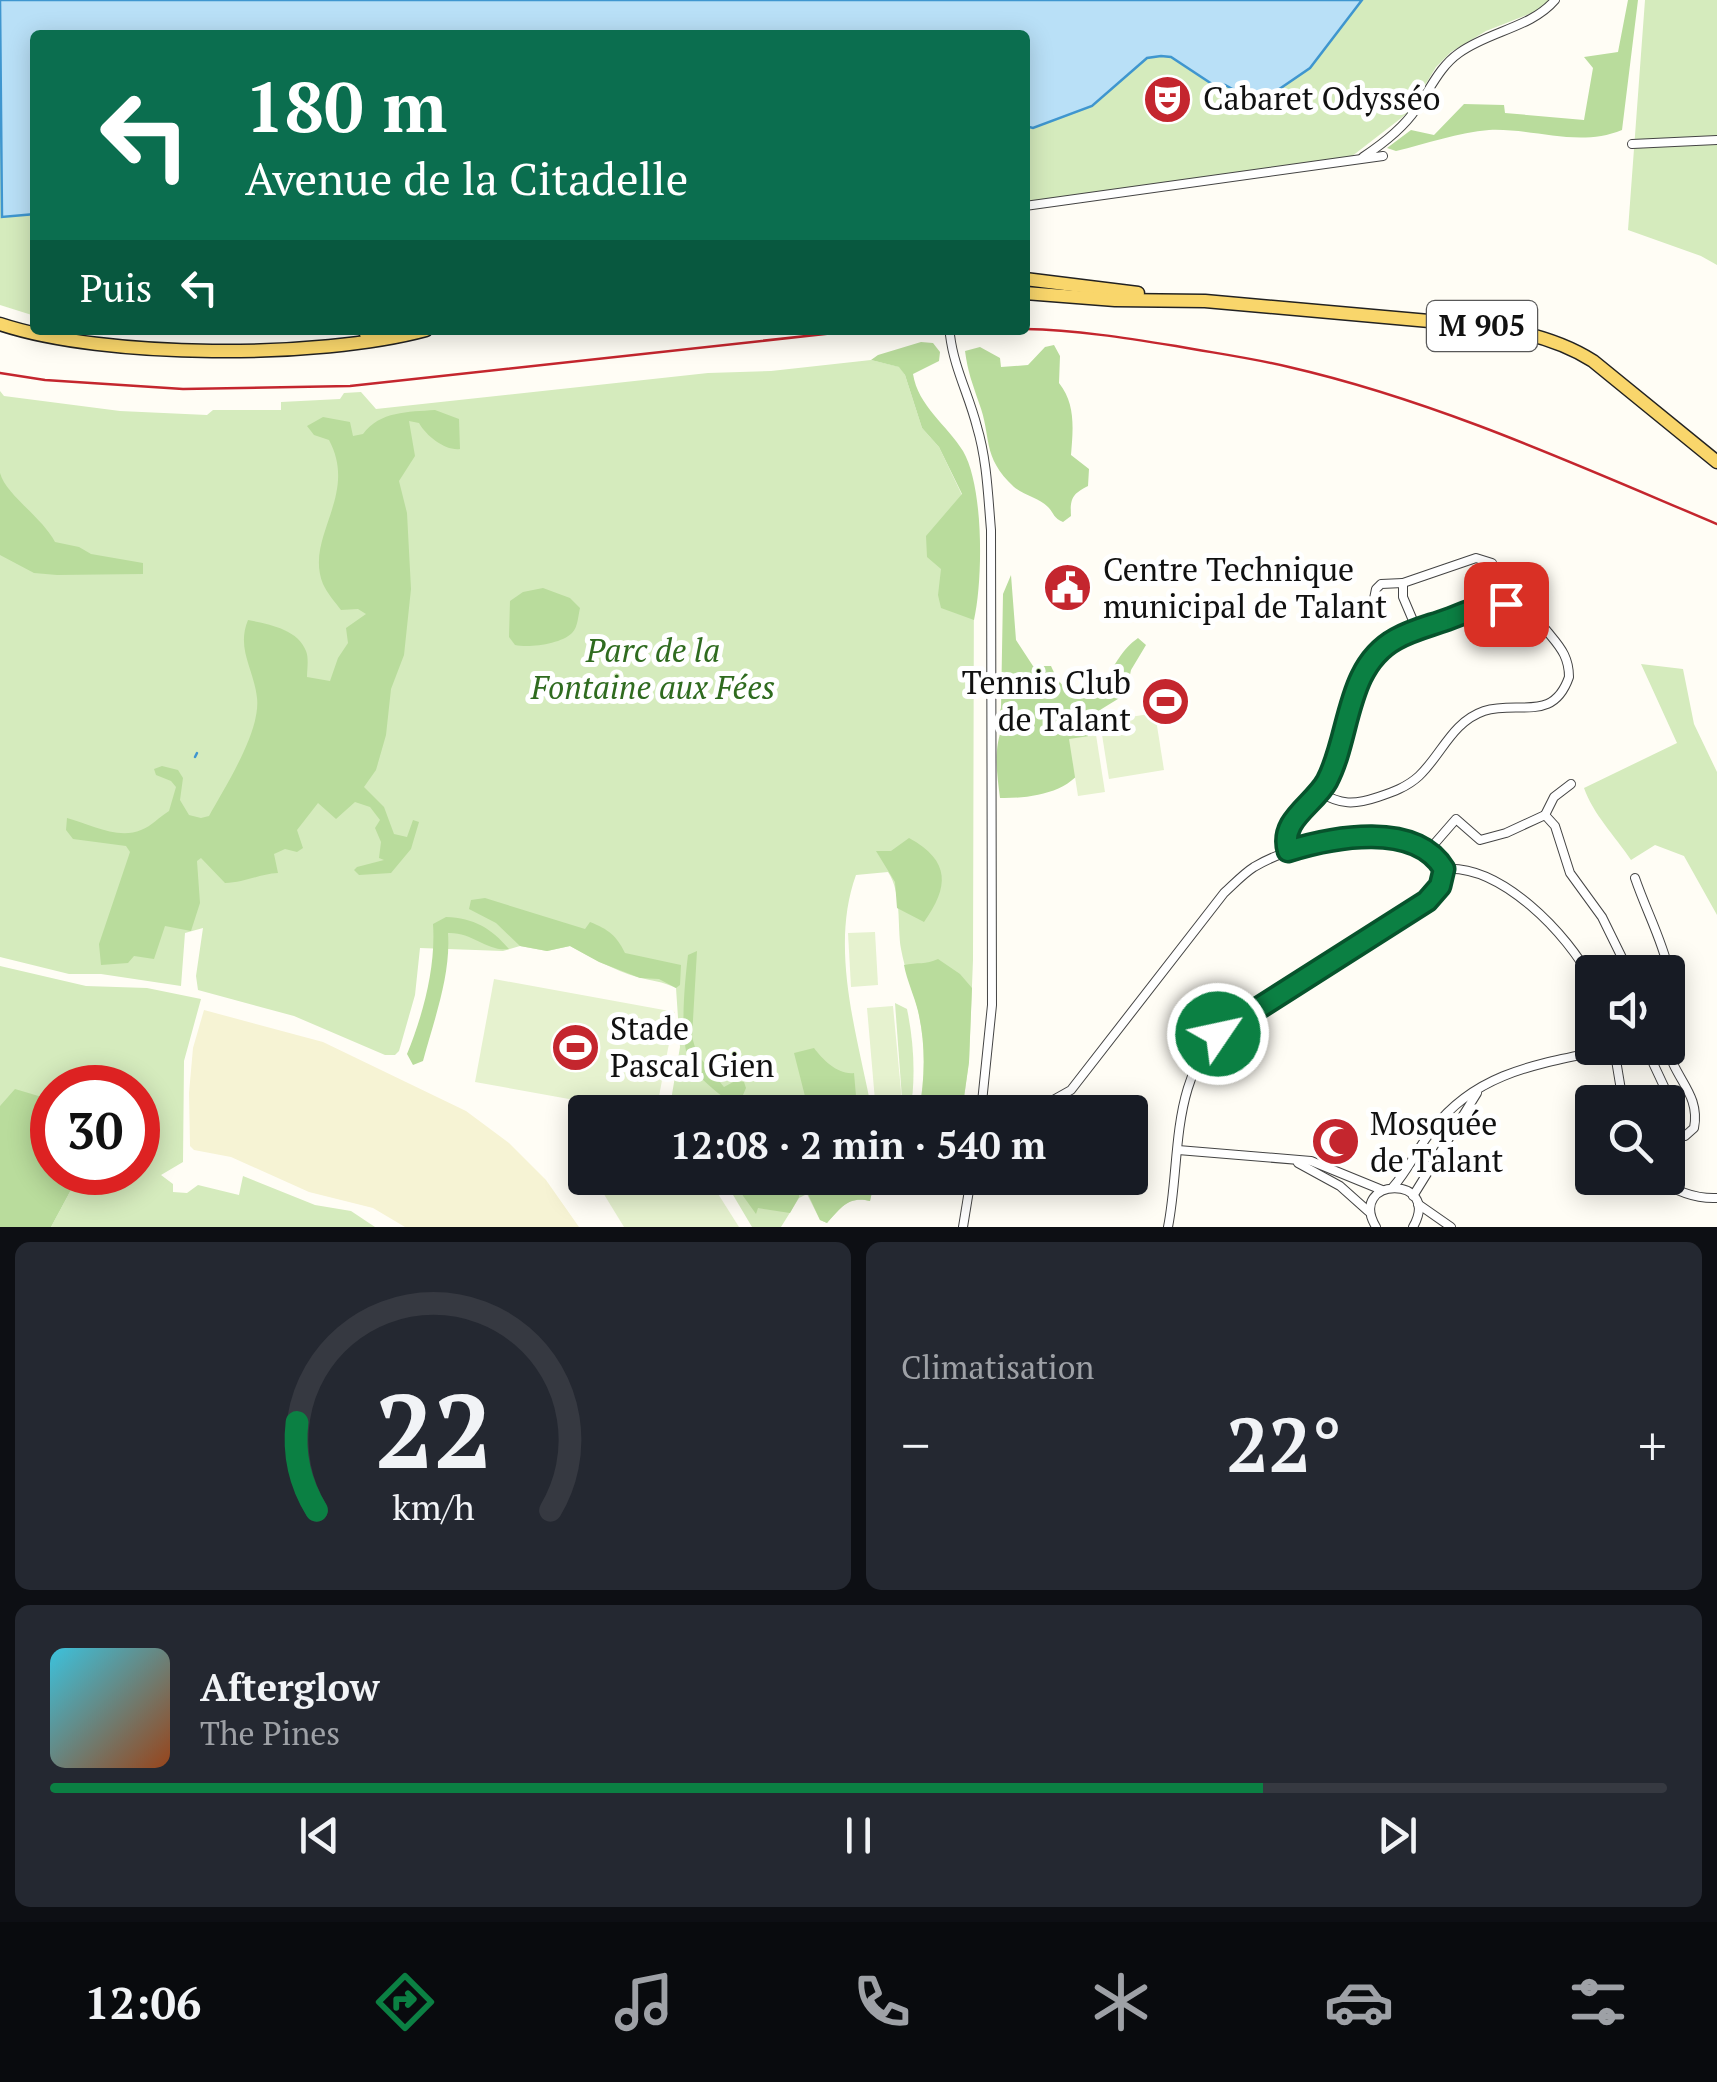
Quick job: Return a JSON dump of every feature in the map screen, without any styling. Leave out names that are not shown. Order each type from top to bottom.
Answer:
[{"type":"main road","name":"M 905","points":[[1030,280],[1205,301]]},
{"type":"main road","name":"M 905","points":[[1030,290],[1092,288]]},
{"type":"main road","name":"M 905","points":[[1030,291],[1114,300],[1205,301],[1486,326],[1551,340],[1593,360],[1717,462]]},
{"type":"main road","points":[[0,324],[30,330]]},
{"type":"main road","points":[[53,335],[156,348],[359,343],[398,335]]},
{"type":"main road","points":[[250,348],[350,335]]},
{"type":"street","points":[[1360,160],[1414,113],[1440,70],[1456,55],[1541,14],[1555,0]]},
{"type":"street","points":[[1632,144],[1717,140]]},
{"type":"street","points":[[1030,205],[1383,156]]},
{"type":"street","points":[[950,335],[960,380],[978,426],[991,530],[992,1005],[983,1095]]},
{"type":"street","points":[[1371,613],[1376,589],[1381,584],[1403,584],[1476,558],[1492,563]]},
{"type":"street","points":[[1403,584],[1417,630]]},
{"type":"street","points":[[1288,851],[1290,826],[1319,792],[1339,751],[1362,674],[1389,643],[1492,605],[1515,605],[1535,617],[1568,660],[1569,676],[1561,693],[1545,706],[1499,708],[1469,718],[1421,773],[1393,792],[1348,804],[1319,792]]},
{"type":"street","points":[[1429,850],[1456,819],[1480,840],[1545,816],[1554,797],[1571,784]]},
{"type":"street","points":[[1545,816],[1555,826],[1570,873],[1602,917],[1621,955]]},
{"type":"street","points":[[1062,1095],[1071,1090],[1224,893],[1254,867],[1288,851],[1331,840],[1403,840],[1429,850],[1444,869],[1474,872],[1530,906],[1575,955]]},
{"type":"street","points":[[1168,1227],[1187,1086],[1196,1062],[1211,1040],[1427,901],[1440,886],[1444,869]]},
{"type":"street","points":[[1635,878],[1665,955]]},
{"type":"street","points":[[1393,1187],[1432,1129],[1450,1110],[1510,1071],[1575,1057]]},
{"type":"street","points":[[1654,1065],[1668,1095],[1672,1128],[1684,1136],[1694,1128],[1695,1108],[1690,1090],[1674,1065]]},
{"type":"street","points":[[1412,1227],[1418,1212],[1415,1200],[1480,1089]]},
{"type":"street","points":[[1178,1150],[1312,1162],[1382,1190]]},
{"type":"street","points":[[1294,1161],[1355,1197],[1376,1227]]},
{"type":"street","points":[[1370,1214],[1372,1200],[1382,1190],[1393,1187],[1405,1189],[1451,1227]]},
{"type":"street","points":[[1685,1193],[1717,1198]]},
{"type":"street","points":[[963,1227],[968,1195]]},
{"type":"shaded area","points":[[204,1010],[323,1042],[466,1111],[509,1143],[546,1180],[579,1227],[405,1227],[373,1208],[309,1192],[231,1157],[194,1150],[190,1146],[189,1093],[193,1048]]},
{"type":"green space","points":[[0,0],[1549,0],[1542,9],[1486,31],[1451,52],[1436,67],[1409,112],[1347,160],[1030,201],[1030,30],[30,30],[30,314],[0,305]]},
{"type":"green space","points":[[1628,0],[1638,0],[1622,130],[1573,137],[1489,130],[1396,151],[1387,148],[1411,130],[1434,135],[1464,104],[1504,105],[1505,113],[1584,120],[1593,68],[1584,57],[1618,52]]},
{"type":"green space","points":[[1645,0],[1717,0],[1717,265],[1628,230]]},
{"type":"green space","points":[[921,342],[933,343],[940,352],[939,361],[913,374],[916,385],[927,406],[963,451],[975,487],[980,558],[974,620],[941,608],[941,569],[927,557],[926,536],[962,494],[939,447],[922,428],[905,375],[899,367],[871,360]]},
{"type":"green space","points":[[1054,345],[1060,356],[1059,383],[1071,408],[1071,455],[1089,469],[1088,486],[1073,498],[1071,516],[1063,522],[1044,504],[1014,487],[996,466],[965,351],[980,347],[1000,358],[1001,367],[1028,365],[1045,347]]},
{"type":"green space","name":"Parc de la Fontaine aux Fées","points":[[871,360],[900,367],[922,428],[939,447],[962,495],[974,565],[973,960],[964,1095],[921,1095],[922,1036],[901,949],[895,890],[888,872],[856,875],[845,933],[849,993],[869,1095],[672,1095],[680,1047],[676,988],[620,971],[570,946],[547,951],[520,946],[503,951],[420,948],[415,995],[395,1055],[385,1055],[294,1016],[198,990],[196,976],[203,928],[185,933],[181,986],[101,974],[69,974],[0,957],[0,391],[4,396],[120,411],[207,415],[213,410],[281,410],[281,402],[340,399],[344,393],[361,392],[376,409],[708,373],[771,371]]},
{"type":"green space","points":[[435,410],[459,419],[460,449],[443,445],[419,423],[409,421],[415,456],[399,481],[407,513],[411,589],[404,655],[391,689],[386,735],[376,770],[364,787],[384,807],[394,834],[407,837],[413,820],[419,822],[411,849],[391,873],[359,875],[354,870],[357,867],[384,860],[379,858],[381,842],[375,828],[380,820],[370,807],[355,802],[336,819],[318,803],[297,830],[303,848],[274,854],[278,873],[225,883],[201,858],[197,861],[200,903],[191,931],[165,926],[154,959],[134,956],[128,963],[101,965],[99,944],[130,852],[126,846],[73,839],[66,830],[67,818],[113,832],[132,833],[145,828],[169,811],[176,787],[156,775],[154,769],[162,766],[178,770],[183,778],[180,800],[189,815],[209,816],[240,758],[257,711],[244,640],[248,620],[296,637],[307,654],[307,677],[330,681],[348,643],[346,628],[366,614],[358,609],[341,610],[323,584],[320,550],[335,498],[337,460],[329,440],[314,435],[307,426],[323,417],[350,422],[353,436],[363,434],[386,417]]},
{"type":"green space","points":[[0,473],[9,490],[55,542],[91,554],[143,563],[143,574],[34,573],[0,555]]},
{"type":"green space","points":[[1011,575],[1016,640],[1033,666],[1051,666],[1067,690],[1095,685],[1138,638],[1146,645],[1131,670],[1126,694],[1100,710],[1086,726],[1088,746],[1078,775],[1051,791],[1000,798],[997,761],[1003,726],[998,717],[1003,594]]},
{"type":"green space","points":[[543,588],[570,598],[580,608],[576,628],[567,637],[553,642],[515,645],[509,637],[510,601],[523,592]]},
{"type":"green space","points":[[1641,664],[1683,669],[1694,724],[1717,772],[1717,915],[1684,856],[1655,845],[1631,860],[1584,788],[1677,743]]},
{"type":"green space","points":[[1155,713],[1164,770],[1109,779],[1100,722]]},
{"type":"green space","points":[[1096,735],[1105,792],[1078,796],[1069,739]]},
{"type":"green space","points":[[909,838],[933,856],[942,876],[938,897],[924,922],[897,908],[895,882],[876,851],[891,851]]},
{"type":"green space","points":[[485,898],[585,929],[590,922],[607,930],[625,953],[681,965],[680,985],[676,988],[659,979],[640,978],[570,946],[547,951],[520,946],[496,923],[469,909],[471,900]]},
{"type":"green space","points":[[446,917],[481,926],[509,949],[448,933],[447,965],[437,1014],[423,1061],[413,1065],[407,1054],[427,990],[433,924]]},
{"type":"green space","points":[[875,932],[878,985],[851,987],[848,933]]},
{"type":"green space","points":[[697,951],[692,1037],[697,1054],[724,1087],[735,1081],[744,1082],[743,1095],[721,1095],[689,1060],[683,1024],[688,955]]},
{"type":"green space","points":[[938,959],[972,988],[964,1095],[921,1095],[922,1036],[904,965]]},
{"type":"green space","points":[[0,966],[86,986],[147,988],[201,999],[184,1061],[183,1162],[161,1175],[173,1184],[173,1192],[187,1193],[198,1185],[239,1195],[243,1176],[315,1205],[351,1211],[375,1227],[51,1227],[68,1195],[160,1195],[160,1065],[30,1065],[30,1103],[0,1106]]},
{"type":"green space","name":"Stade Pascal Gien","points":[[494,979],[675,1012],[659,1095],[568,1095],[568,1099],[475,1082]]},
{"type":"green space","points":[[895,1003],[907,1009],[914,1074],[912,1095],[902,1095]]},
{"type":"green space","points":[[893,1006],[901,1095],[875,1095],[867,1008]]},
{"type":"green space","points":[[814,1048],[837,1069],[854,1073],[856,1095],[805,1095],[794,1053]]},
{"type":"green space","points":[[15,1089],[30,1093],[30,1195],[68,1195],[51,1227],[0,1227],[0,1106]]},
{"type":"green space","points":[[604,1195],[719,1195],[739,1227],[624,1227]]},
{"type":"green space","points":[[733,1195],[805,1195],[781,1227],[752,1227]]},
{"type":"green space","points":[[742,1195],[799,1195],[790,1213],[758,1208],[756,1214]]},
{"type":"green space","points":[[808,1195],[871,1195],[870,1201],[850,1202],[827,1223],[820,1220]]},
{"type":"green space","points":[[808,1195],[871,1195],[870,1201],[850,1202],[827,1223],[820,1220]]},
{"type":"water","points":[[0,0],[1362,0],[1310,68],[1272,94],[1245,96],[1225,85],[1212,84],[1171,57],[1161,56],[1147,58],[1092,106],[1033,128],[1030,30],[30,30],[30,214],[2,217]]},
{"type":"waterway","points":[[195,757],[197,753]]},
{"type":"railway","points":[[1030,329],[1176,346],[1344,381],[1506,436],[1717,524]]},
{"type":"railway","points":[[0,373],[45,380],[183,389],[350,386],[816,335]]},
{"type":"place","name":"Cabaret Odysséo","points":[[1168,99]]},
{"type":"place","name":"Centre Technique municipal de Talant","points":[[1068,588]]},
{"type":"place","name":"Tennis Club de Talant","points":[[1166,701]]},
{"type":"place","name":"Stade Pascal Gien","points":[[575,1047]]},
{"type":"place","name":"Mosquée de Talant","points":[[1335,1142]]},
{"type":"route","points":[[1218,1034],[1434,895],[1444,878],[1444,869],[1429,850],[1420,846],[1373,837],[1331,840],[1288,851],[1286,836],[1295,817],[1327,780],[1356,686],[1372,659],[1389,643],[1408,633],[1485,607],[1506,604]]}]
